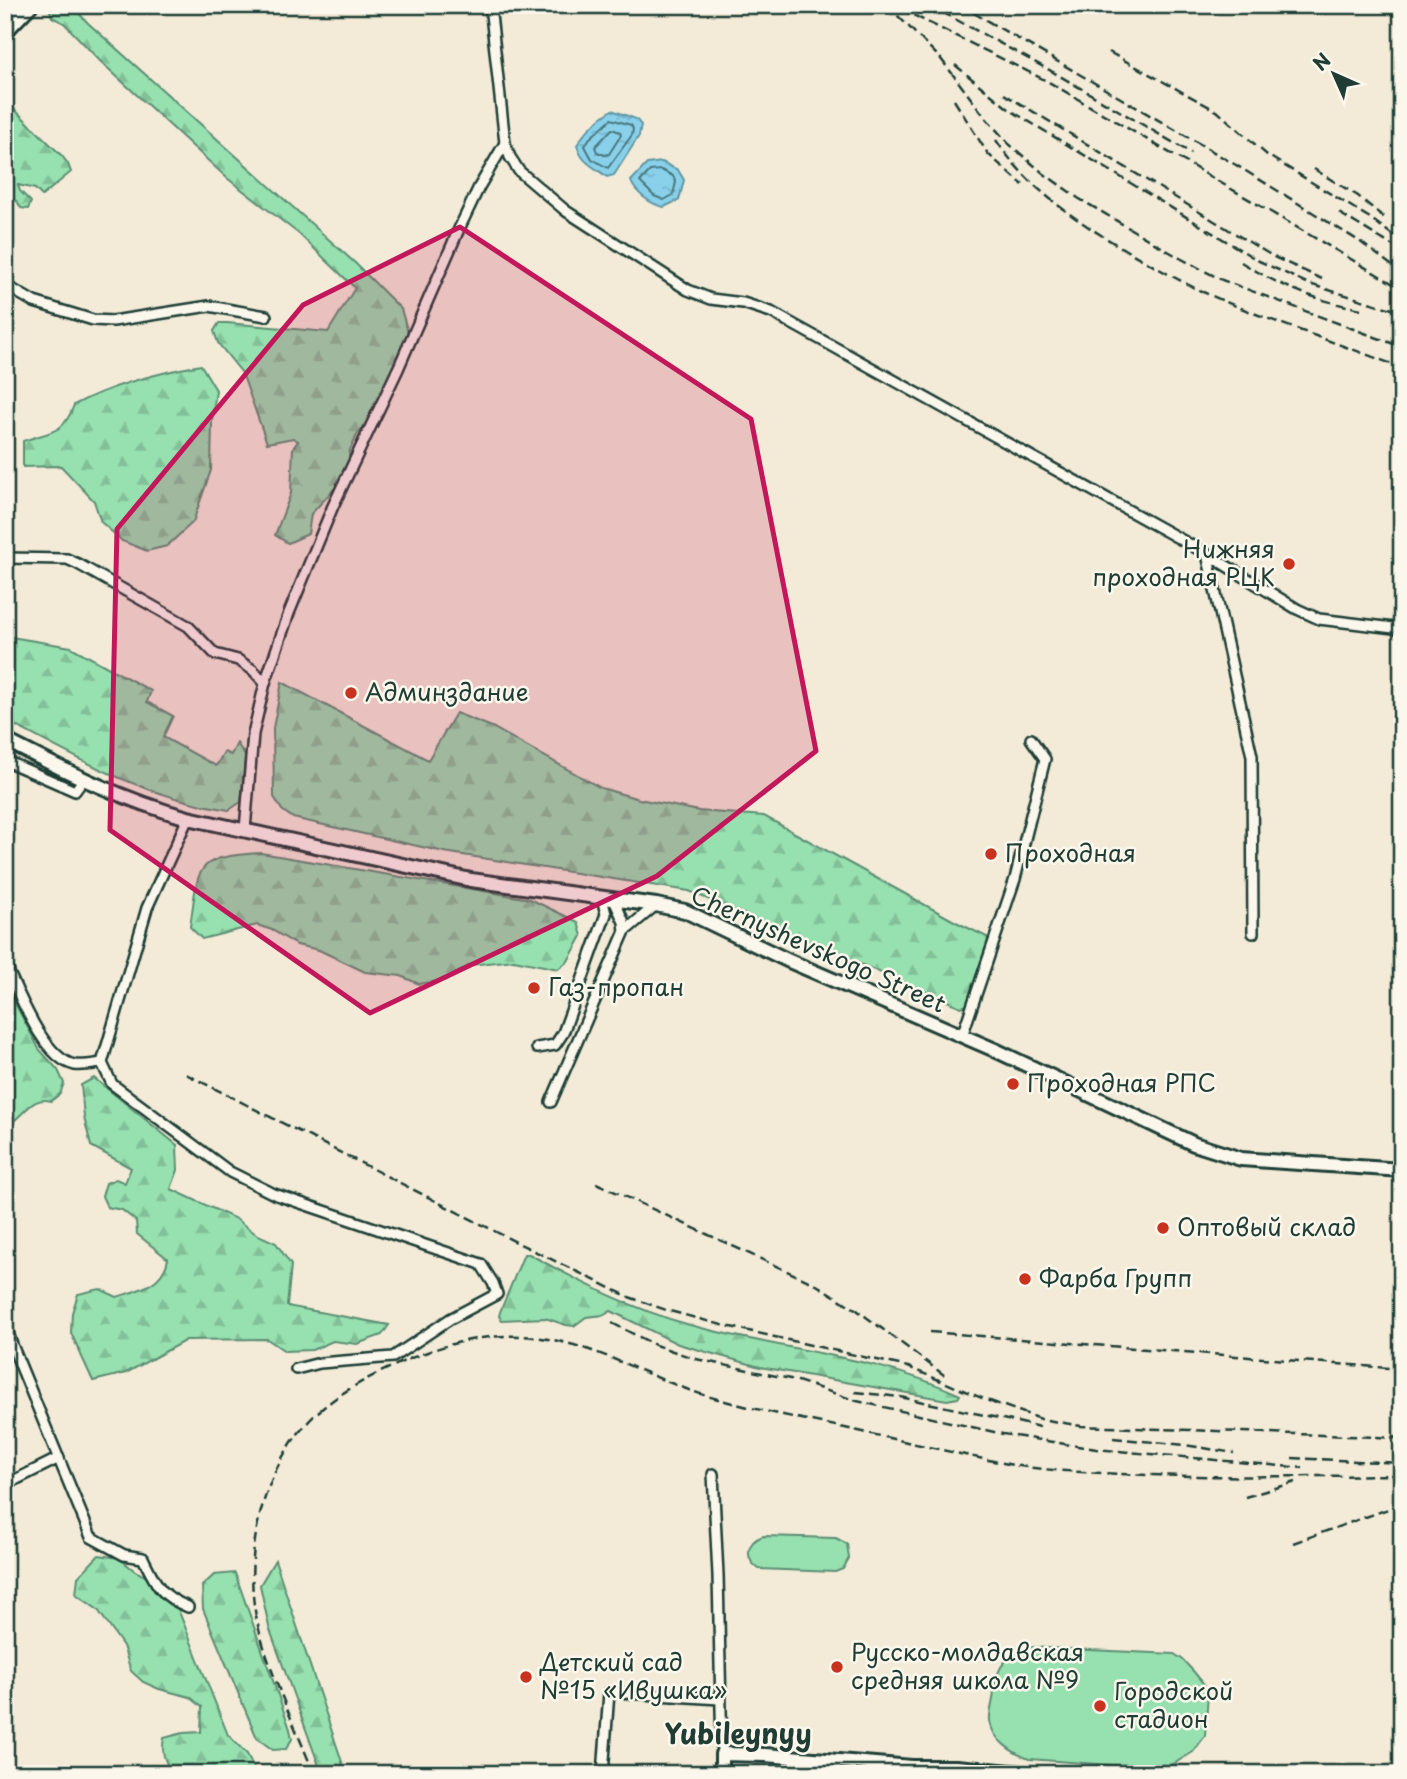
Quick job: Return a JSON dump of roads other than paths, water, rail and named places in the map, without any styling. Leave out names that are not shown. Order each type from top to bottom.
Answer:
[{"type":"main road","points":[[5,32],[31,5]]},
{"type":"main road","name":"Chernyshevskogo Street","points":[[5,740],[83,780],[143,805],[188,818],[461,878],[685,911],[1194,1144],[1235,1158],[1402,1170]]},
{"type":"main road","points":[[722,1774],[722,1754],[912,1767],[956,1766],[1033,1774]]},
{"type":"street","points":[[490,5],[505,143],[519,171],[566,211],[688,290],[711,299],[743,303],[771,312],[1207,554],[1297,609],[1320,619],[1402,629]]},
{"type":"street","points":[[245,830],[253,734],[265,684],[289,613],[338,494],[398,369],[479,187],[505,143]]},
{"type":"street","points":[[5,285],[34,302],[93,320],[113,321],[209,306],[266,316]]},
{"type":"street","points":[[1207,554],[1252,756],[1253,933]]},
{"type":"street","points":[[5,558],[67,559],[79,564],[188,626],[215,654],[238,660],[253,670],[265,684]]},
{"type":"street","points":[[962,1036],[1015,879],[1045,759],[1031,739]]},
{"type":"street","points":[[5,762],[75,791],[83,780]]},
{"type":"street","points":[[188,818],[147,908],[102,1063],[112,1084],[230,1172],[274,1194],[481,1264],[497,1294],[450,1319],[393,1357],[320,1363],[296,1369]]},
{"type":"street","points":[[608,899],[624,922],[625,931]]},
{"type":"street","points":[[537,1048],[555,1045],[563,1033],[606,914],[608,899]]},
{"type":"street","points":[[551,1102],[625,931],[656,905]]},
{"type":"street","points":[[5,964],[42,1039],[73,1065],[102,1063]]},
{"type":"street","points":[[5,1322],[8,1339],[91,1537],[124,1555],[143,1558],[158,1588],[170,1600],[188,1607]]},
{"type":"street","points":[[5,1485],[58,1458]]},
{"type":"street","points":[[713,1474],[722,1754]]},
{"type":"street","points":[[603,1774],[609,1692],[720,1699]]},
{"type":"water","points":[[612,110],[636,119],[641,125],[639,136],[614,175],[607,177],[585,161],[577,145],[592,126]]},
{"type":"water","points":[[662,162],[678,170],[684,180],[679,200],[664,207],[644,198],[631,181],[647,164]]},
{"type":"railway","points":[[887,5],[941,59],[1009,144],[1078,198],[1222,280],[1402,347]]},
{"type":"railway","points":[[929,5],[1053,72],[1191,153]]},
{"type":"railway","points":[[960,5],[1236,165],[1359,241],[1402,273]]},
{"type":"railway","points":[[901,9],[1047,81],[1402,289]]},
{"type":"railway","points":[[1109,52],[1217,111],[1267,155],[1370,218],[1402,242]]},
{"type":"railway","points":[[955,65],[1010,110],[1259,261],[1309,284],[1402,312]]},
{"type":"railway","points":[[1402,88],[1399,128],[1402,167]]},
{"type":"railway","points":[[1004,94],[1274,257],[1322,279]]},
{"type":"railway","points":[[954,100],[988,154],[1023,185]]},
{"type":"railway","points":[[996,140],[1023,173],[1054,202],[1153,266],[1228,303],[1402,368]]},
{"type":"railway","points":[[1314,169],[1358,196],[1387,220]]},
{"type":"railway","points":[[1339,213],[1393,246]]},
{"type":"railway","points":[[1241,262],[1299,292],[1361,309]]},
{"type":"railway","points":[[186,1074],[629,1297],[722,1325],[908,1367],[996,1404]]},
{"type":"railway","points":[[596,1183],[815,1284],[857,1310],[944,1375]]},
{"type":"railway","points":[[612,1323],[655,1345],[696,1359],[795,1380],[857,1401],[1003,1434],[1096,1449],[1303,1468]]},
{"type":"railway","points":[[930,1332],[1402,1369]]},
{"type":"railway","points":[[314,1774],[269,1662],[256,1616],[252,1571],[258,1522],[265,1497],[286,1452],[300,1432],[326,1405],[383,1371],[453,1344],[500,1336],[555,1340],[599,1353],[683,1388],[721,1400],[1022,1466],[1064,1471],[1156,1475],[1402,1475]]},
{"type":"railway","points":[[855,1392],[900,1397],[1040,1427]]},
{"type":"railway","points":[[990,1401],[1041,1419],[1081,1426],[1402,1438]]},
{"type":"railway","points":[[1113,1438],[1234,1453]]},
{"type":"railway","points":[[1292,1458],[1402,1463]]},
{"type":"railway","points":[[1245,1497],[1296,1482]]},
{"type":"railway","points":[[1293,1543],[1402,1504]]},
{"type":"place","name":"Нижняя проходная РЦК","points":[[1289,564]]},
{"type":"place","name":"Админздание","points":[[351,693]]},
{"type":"place","name":"Проходная","points":[[991,854]]},
{"type":"place","name":"Газ-пропан","points":[[534,988]]},
{"type":"place","name":"Проходная РПС","points":[[1013,1084]]},
{"type":"place","name":"Оптовый склад","points":[[1163,1228]]},
{"type":"place","name":"Фарба Групп","points":[[1025,1279]]},
{"type":"place","name":"Русско-молдавская средняя школа №9","points":[[837,1667]]},
{"type":"place","name":"Детский сад №15 «Ивушка»","points":[[526,1677]]},
{"type":"place","name":"Городской стадион","points":[[1100,1706]]},
{"type":"district","name":"Yubileynyy","points":[[738,1734]]}]
